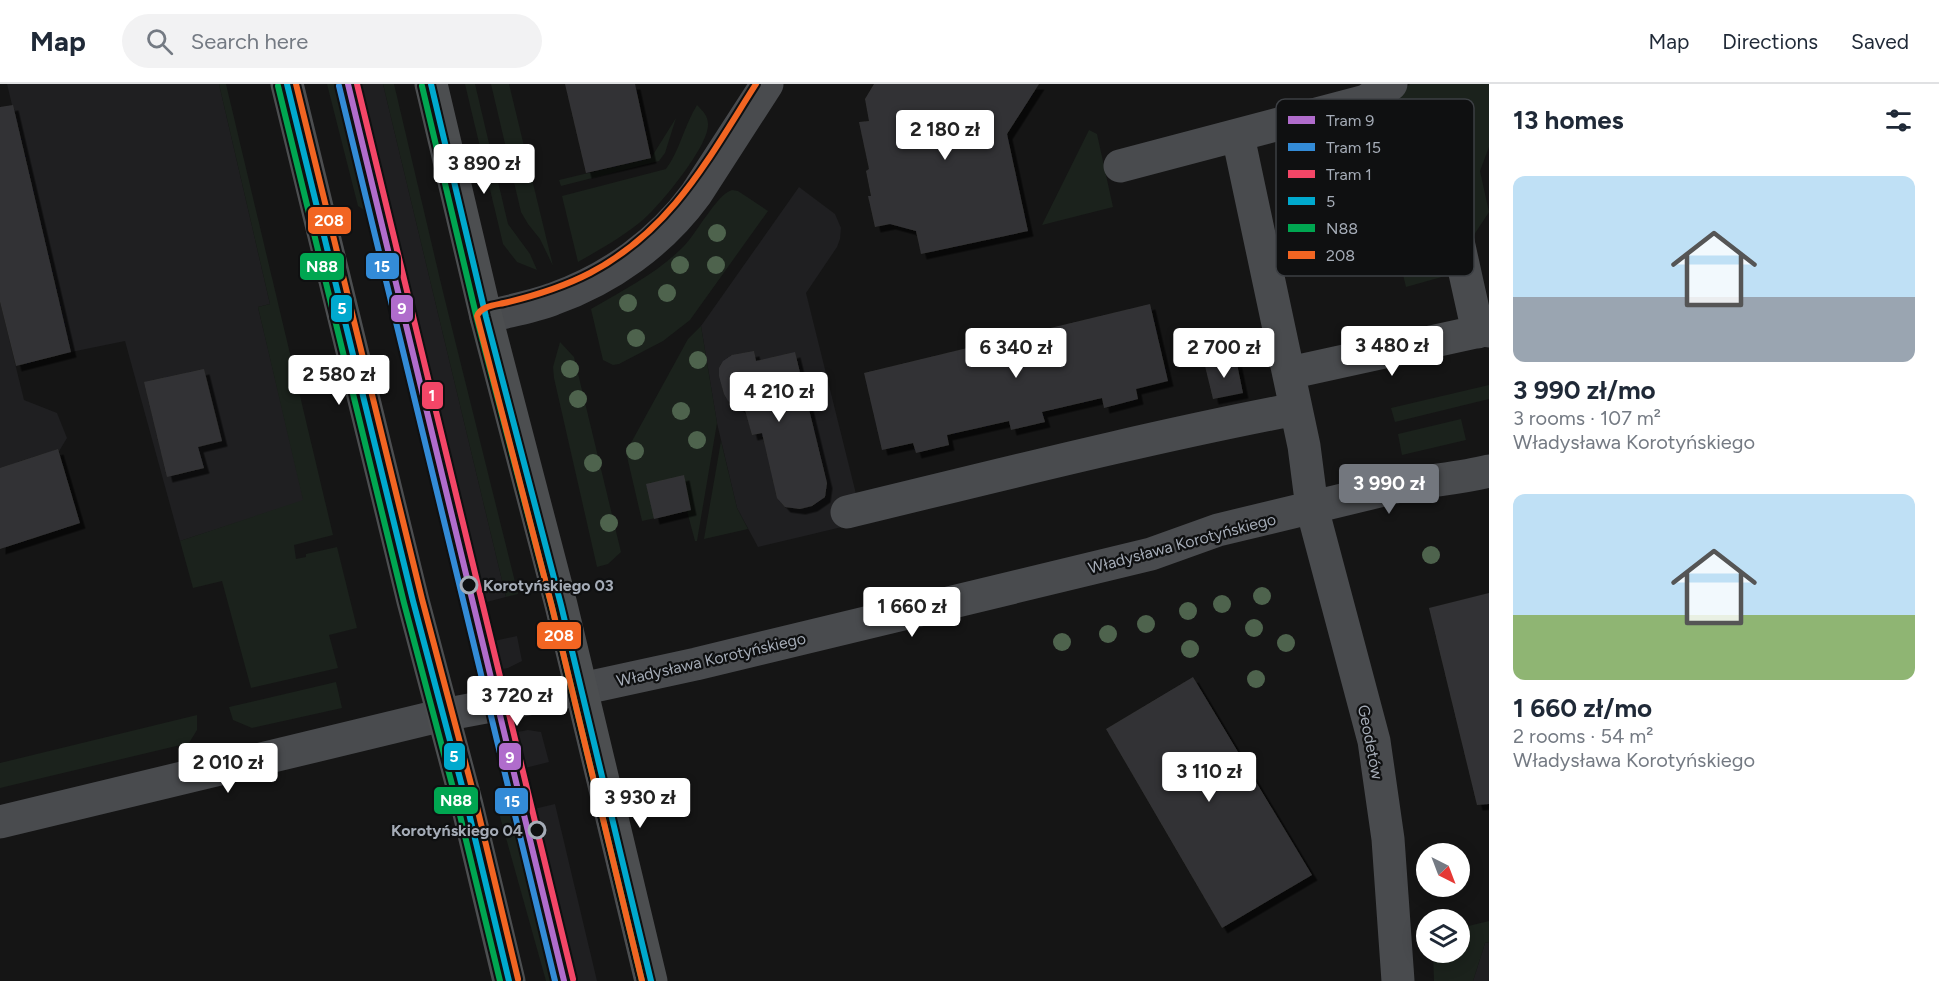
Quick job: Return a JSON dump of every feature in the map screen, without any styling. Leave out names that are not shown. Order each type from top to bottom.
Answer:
[{"type":"main road","points":[[287,84],[509,981]]},
{"type":"main road","points":[[431,84],[486,317],[561,605],[651,981]]},
{"type":"street","points":[[486,317],[553,299],[572,291],[621,265],[659,237],[696,194],[767,84]]},
{"type":"street","points":[[1368,99],[1391,84]]},
{"type":"street","points":[[1119,166],[1276,125]]},
{"type":"street","name":"Geodetów","points":[[1238,136],[1304,446],[1312,508],[1374,741],[1388,839],[1398,981]]},
{"type":"street","points":[[1288,373],[1484,331],[1469,276]]},
{"type":"street","points":[[847,512],[1011,471],[1296,409]]},
{"type":"street","name":"Władysława Korotyńskiego","points":[[0,822],[443,715],[696,664],[1151,554],[1218,530],[1421,482],[1459,479],[1489,471]]},
{"type":"shaded area","points":[[7,84],[219,84],[270,304],[258,307],[304,501],[180,541],[125,341],[71,352]]},
{"type":"shaded area","points":[[219,84],[226,84],[333,535],[294,545],[296,559],[306,557],[306,554],[337,547],[357,628],[329,635],[338,668],[251,688],[222,581],[193,588],[180,541],[303,500],[258,307],[270,304]]},
{"type":"shaded area","points":[[327,84],[340,84],[373,208],[364,210],[358,206]]},
{"type":"shaded area","points":[[341,84],[383,84],[506,597],[467,607],[373,208]]},
{"type":"shaded area","points":[[383,84],[394,84],[518,594],[506,597]]},
{"type":"shaded area","points":[[465,84],[475,84],[508,224],[530,254],[537,270],[517,262],[503,244]]},
{"type":"shaded area","points":[[491,84],[509,84],[553,266],[540,239],[521,212]]},
{"type":"shaded area","points":[[1410,84],[1489,84],[1489,147],[1480,171],[1489,212],[1474,235],[1474,99],[1392,99]]},
{"type":"shaded area","points":[[697,105],[707,118],[706,134],[683,174],[644,219],[620,237],[578,262],[562,196],[666,169]]},
{"type":"shaded area","points":[[676,118],[665,153],[659,161],[561,186],[559,180],[651,158]]},
{"type":"shaded area","points":[[1089,130],[1097,134],[1113,207],[1042,225]]},
{"type":"shaded area","points":[[799,187],[835,214],[841,228],[837,247],[806,293],[863,522],[758,547],[737,508],[717,423],[701,326]]},
{"type":"shaded area","points":[[732,190],[738,191],[768,211],[690,320],[663,341],[619,364],[613,365],[603,360],[591,309],[640,280],[674,256],[720,199]]},
{"type":"shaded area","points":[[1403,276],[1445,276],[1406,287]]},
{"type":"shaded area","points":[[0,302],[24,400],[57,413],[67,438],[0,549]]},
{"type":"shaded area","points":[[701,326],[717,423],[697,541],[695,541],[687,511],[642,521],[626,452],[688,339]]},
{"type":"shaded area","points":[[560,342],[574,357],[621,552],[608,564],[597,567],[554,378],[553,367]]},
{"type":"shaded area","points":[[1489,385],[1489,399],[1395,422],[1391,408]]},
{"type":"shaded area","points":[[1461,419],[1466,440],[1402,455],[1398,434]]},
{"type":"shaded area","points":[[721,441],[737,508],[748,529],[704,539]]},
{"type":"shaded area","points":[[517,636],[522,661],[508,668],[497,670],[480,665],[475,645]]},
{"type":"shaded area","points":[[336,682],[342,708],[252,728],[233,720],[229,707]]},
{"type":"shaded area","points":[[197,715],[197,730],[189,743],[0,788],[0,763]]},
{"type":"shaded area","points":[[528,730],[541,732],[549,762],[505,773],[497,740],[507,734]]},
{"type":"shaded area","points":[[555,804],[597,981],[556,981],[517,813]]},
{"type":"shaded area","points":[[515,809],[556,981],[546,981],[499,813]]},
{"type":"shaded area","points":[[1489,921],[1489,942],[1485,943],[1473,981],[1434,981],[1433,963],[1470,963],[1470,926]]},
{"type":"shaded area","points":[[1489,942],[1489,981],[1473,981],[1485,943]]},
{"type":"building","points":[[565,84],[635,84],[651,158],[586,173]]},
{"type":"building","points":[[874,84],[1039,84],[1007,134],[1028,231],[921,254],[916,231],[890,224],[875,227],[868,196],[871,196],[866,171],[869,169],[859,122],[869,121],[865,99]]},
{"type":"building","points":[[13,105],[71,352],[16,366],[0,302],[0,107]]},
{"type":"building","points":[[1150,304],[1168,381],[1136,389],[1138,399],[1104,408],[1102,398],[1042,412],[1045,422],[1011,430],[1009,421],[947,435],[949,445],[916,453],[913,443],[882,450],[864,373]]},
{"type":"building","points":[[754,351],[756,361],[795,352],[827,483],[825,497],[812,506],[800,509],[785,507],[777,498],[762,433],[752,435],[745,410],[728,401],[724,394],[719,376],[719,368],[723,361],[732,355]]},
{"type":"building","points":[[1236,359],[1243,393],[1213,399],[1205,366]]},
{"type":"building","points":[[204,369],[222,441],[198,447],[204,468],[167,477],[144,382]]},
{"type":"building","points":[[58,449],[80,523],[0,549],[0,468]]},
{"type":"building","points":[[684,475],[691,510],[654,519],[646,484]]},
{"type":"building","points":[[1489,593],[1489,804],[1477,805],[1429,608]]},
{"type":"building","points":[[1193,677],[1312,875],[1222,928],[1106,729]]},
{"type":"tram line","name":"9","points":[[348,84],[564,981]]},
{"type":"tram line","name":"1","points":[[357,84],[573,979]]},
{"type":"tram line","name":"15","points":[[339,86],[555,981]]},
{"type":"transit line","name":"5","points":[[287,84],[413,601],[467,805],[509,981]]},
{"type":"transit line","name":"208","points":[[296,84],[518,979]]},
{"type":"transit line","name":"5","points":[[431,84],[486,317],[561,605],[651,981]]},
{"type":"transit line","name":"208","points":[[642,981],[552,607],[477,316],[489,306],[537,294],[580,278],[619,256],[644,236],[686,190],[756,84]]},
{"type":"transit line","name":"N88","points":[[278,86],[404,603],[458,807],[500,981]]},
{"type":"transit line","name":"N88","points":[[422,86],[477,319],[552,607],[642,981]]},
{"type":"place","name":"Korotyńskiego 03","points":[[469,585]]},
{"type":"place","name":"Korotyńskiego 04","points":[[537,830]]}]
